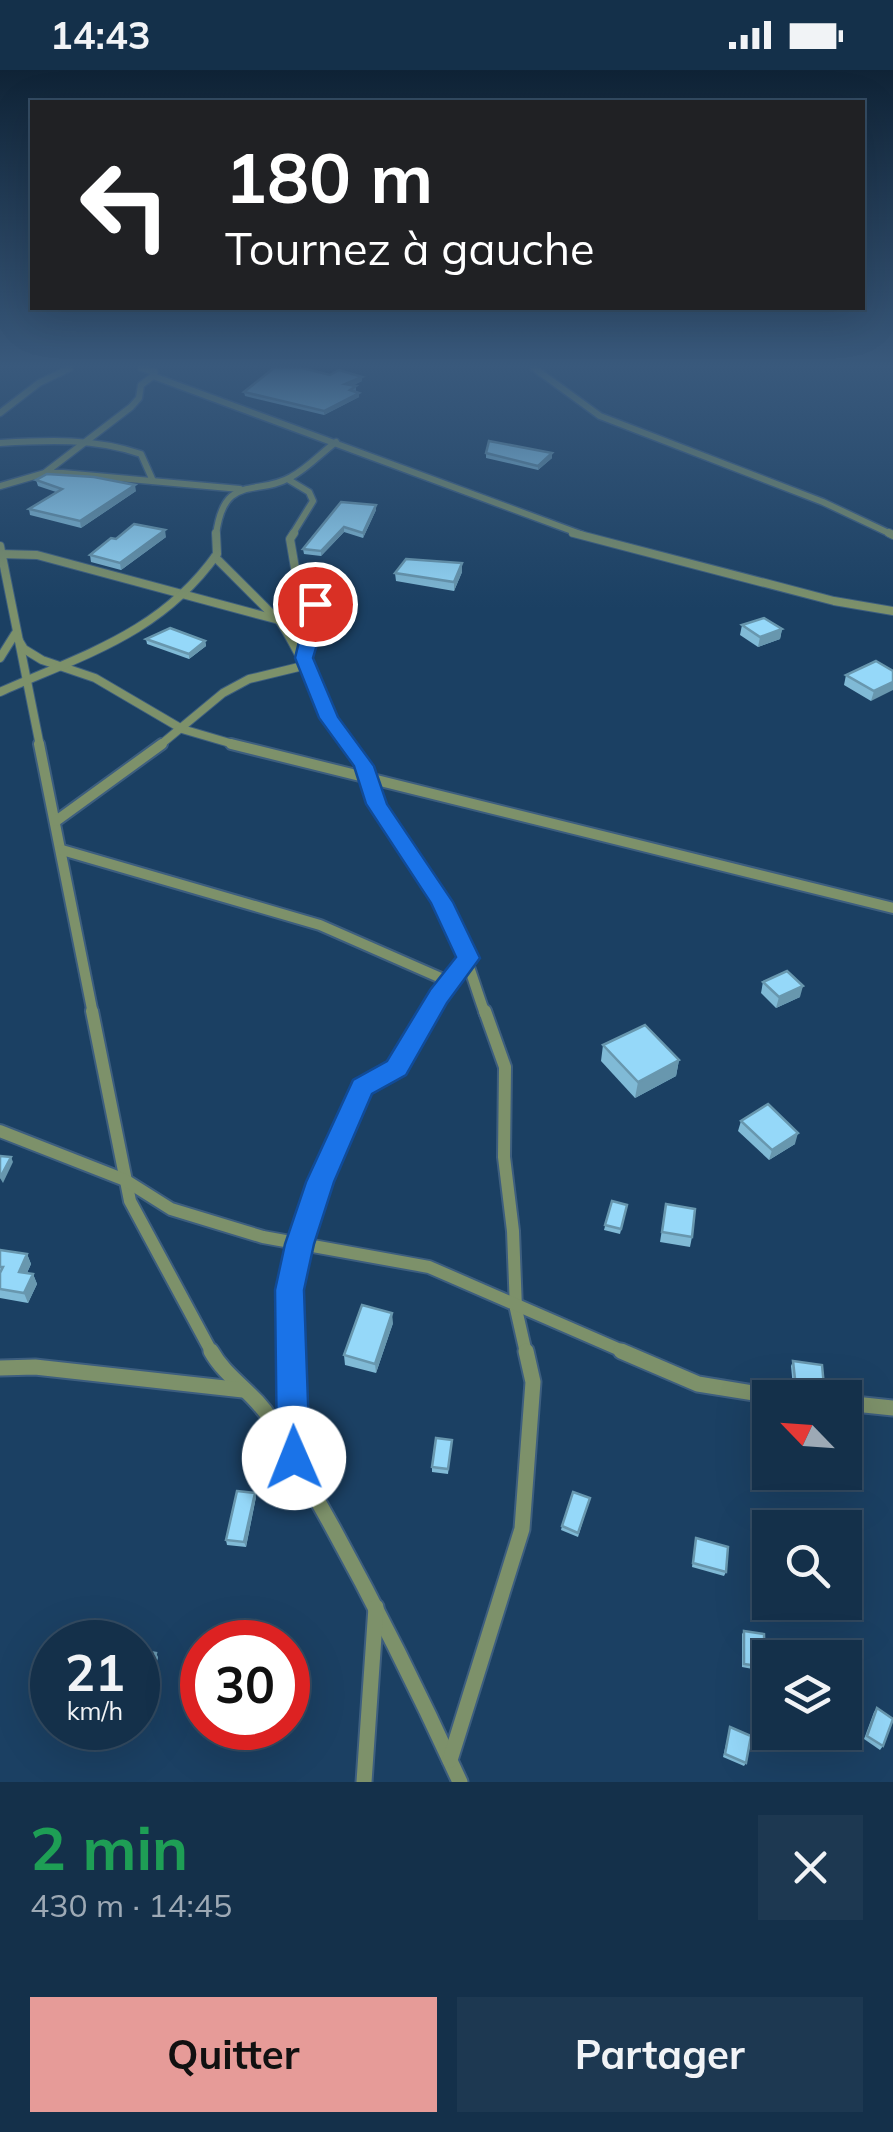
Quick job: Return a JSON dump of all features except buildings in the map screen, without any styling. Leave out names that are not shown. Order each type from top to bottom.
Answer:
[{"type":"street","points":[[45,473],[76,448]]},
{"type":"street","points":[[128,448],[141,454],[153,481]]},
{"type":"street","points":[[0,486],[45,473],[240,489],[289,480],[329,448]]},
{"type":"street","points":[[351,448],[570,532],[834,602],[893,612]]},
{"type":"street","points":[[683,448],[823,502],[893,536]]},
{"type":"street","points":[[289,480],[309,492],[312,502],[290,539],[296,574],[315,604],[306,661]]},
{"type":"street","points":[[0,692],[130,636],[173,609],[202,579],[214,557],[216,524],[240,489]]},
{"type":"street","points":[[279,620],[38,555],[0,550],[130,1201],[220,1368],[266,1412],[294,1458],[376,1606],[460,1782]]},
{"type":"street","points":[[214,557],[279,620],[306,661],[328,718],[370,779],[376,804],[442,902],[468,958],[505,1067],[504,1157],[514,1231],[516,1309],[534,1382],[522,1528],[450,1760]]},
{"type":"street","points":[[0,658],[16,634]]},
{"type":"street","points":[[16,634],[24,649],[94,678],[182,729],[288,761],[893,908]]},
{"type":"street","points":[[56,821],[182,729],[206,704],[249,680],[306,661]]},
{"type":"street","points":[[62,850],[212,890],[320,925],[450,982]]},
{"type":"street","points":[[294,1458],[290,1290],[299,1244],[320,1182],[362,1088],[396,1068],[468,958]]},
{"type":"street","points":[[0,1131],[126,1180],[172,1209],[299,1244],[429,1268],[516,1309],[595,1337],[698,1384],[752,1393]]},
{"type":"street","points":[[0,1368],[35,1367],[243,1390]]},
{"type":"street","points":[[862,1405],[893,1408]]},
{"type":"street","points":[[364,1782],[376,1606]]},
{"type":"route","points":[[294,1458],[290,1290],[299,1244],[320,1182],[362,1088],[396,1068],[438,996],[468,958],[442,902],[376,804],[364,766],[328,718],[304,658],[314,628],[315,604]]}]
